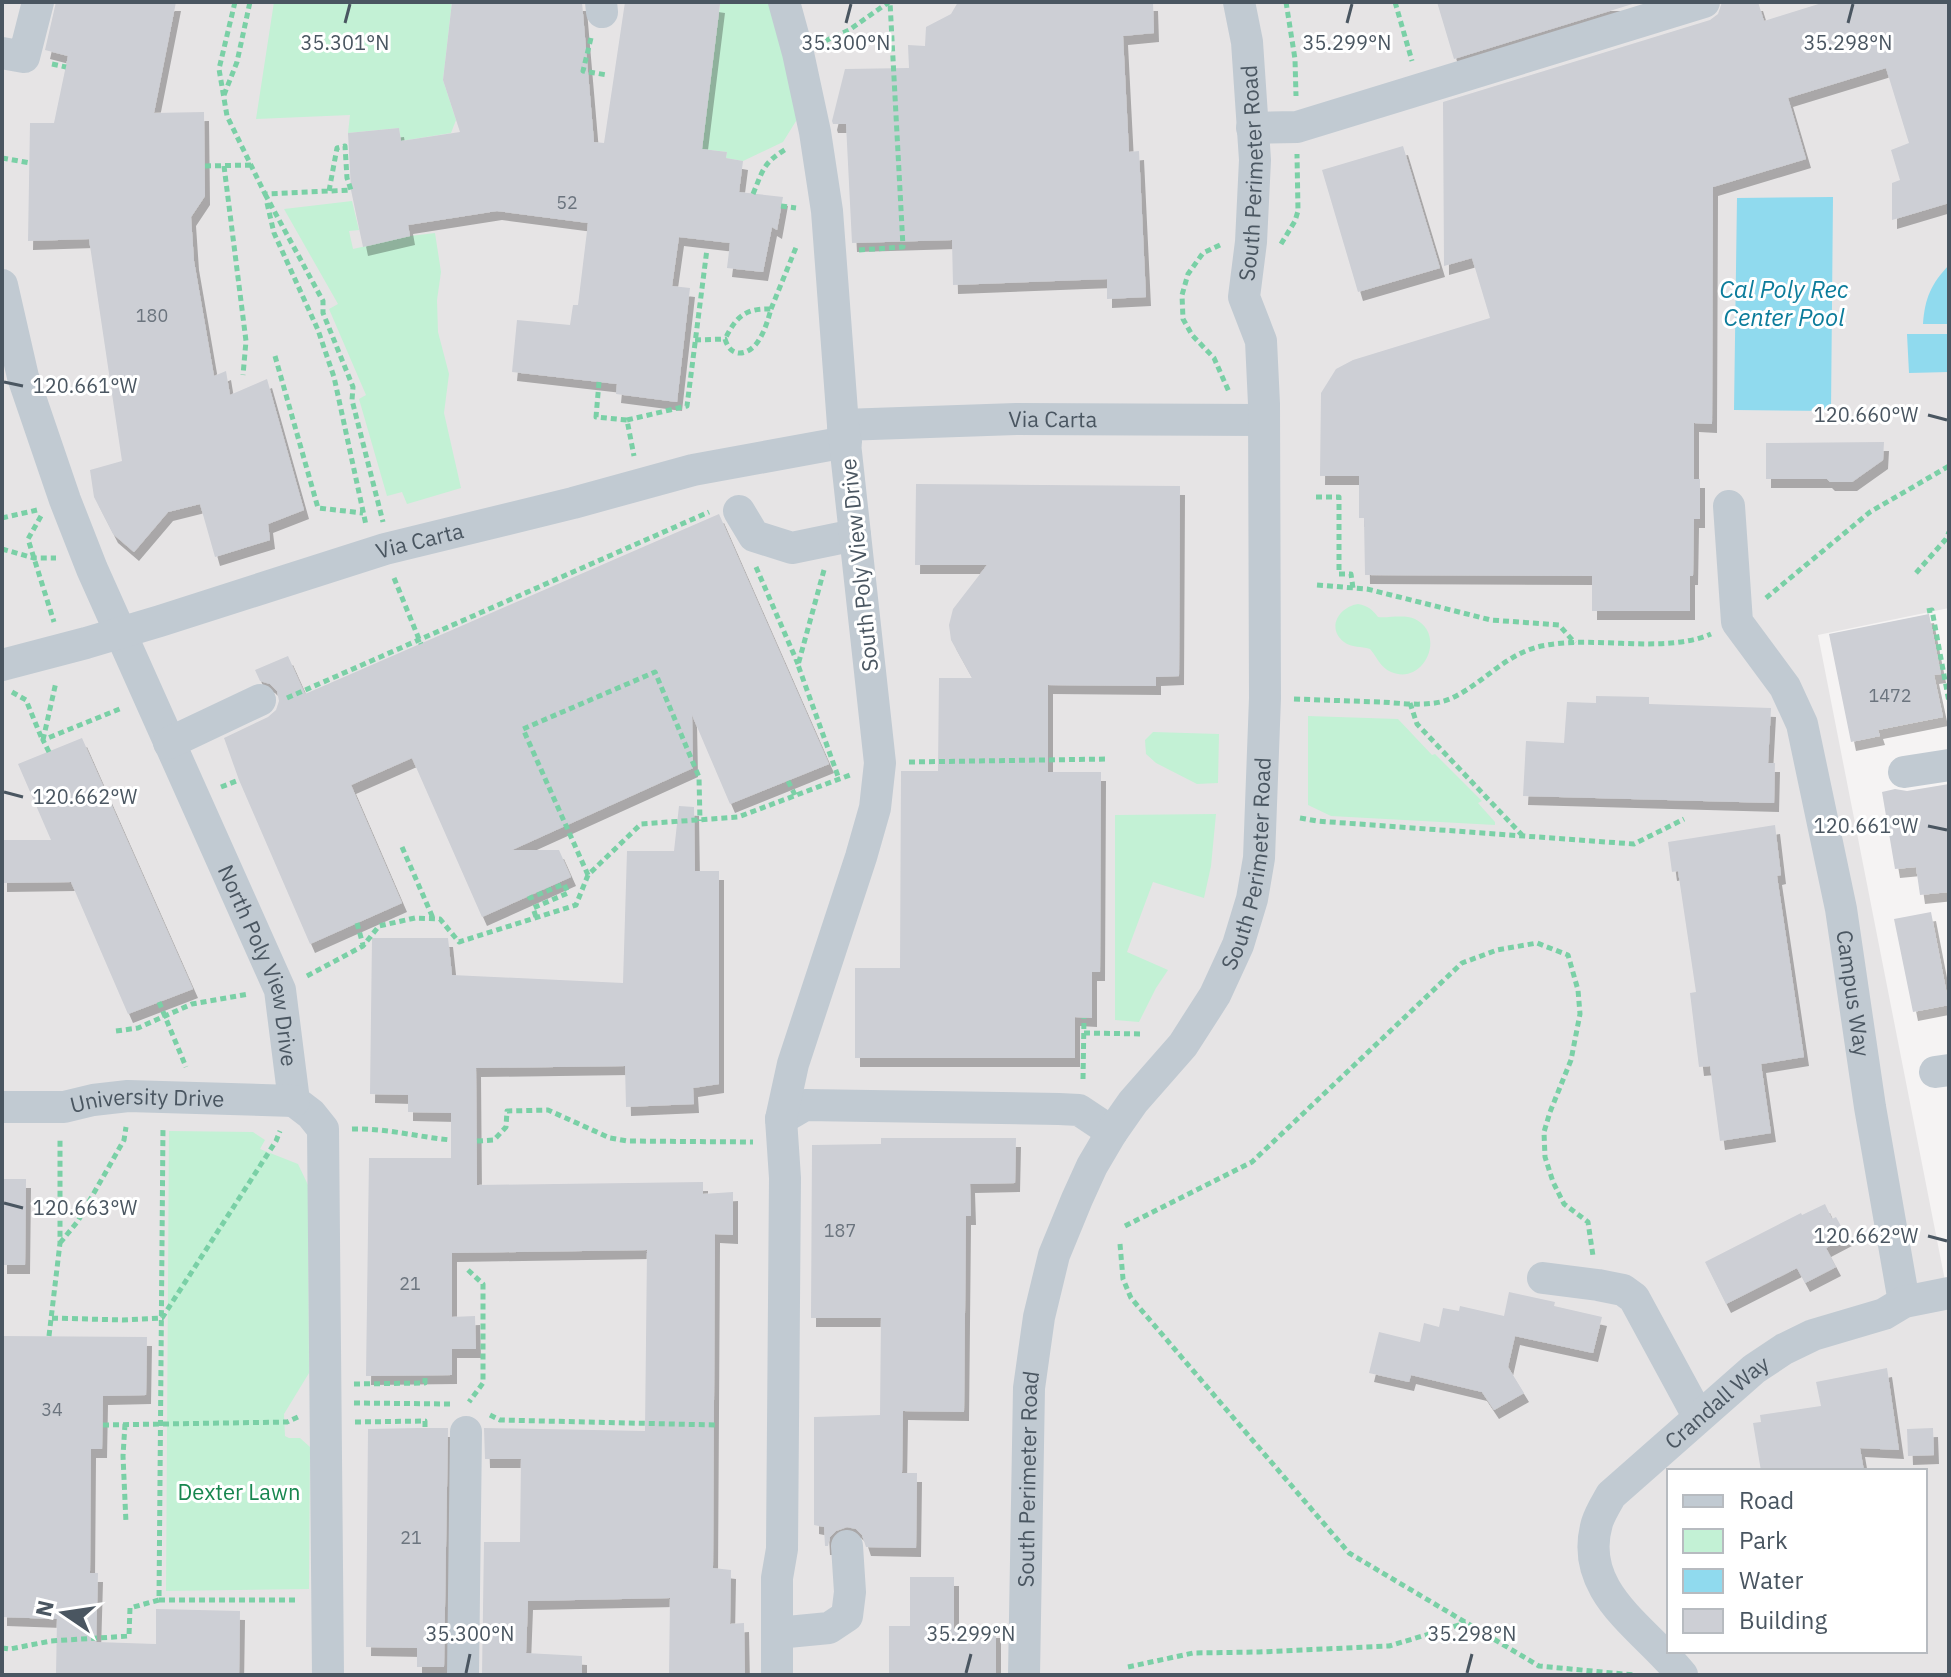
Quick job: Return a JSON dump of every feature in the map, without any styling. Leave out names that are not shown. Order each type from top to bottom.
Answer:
[{"type":"street","points":[[13,55],[38,2]]},
{"type":"street","name":"South Poly View Drive","points":[[777,1675],[777,1578],[782,1549],[785,1178],[781,1119],[793,1064],[875,808],[880,763],[844,434],[827,211],[815,132],[784,2]]},
{"type":"street","name":"South Perimeter Road","points":[[1024,1675],[1029,1388],[1039,1317],[1054,1255],[1092,1166],[1112,1132],[1133,1102],[1183,1045],[1215,995],[1238,945],[1252,899],[1259,858],[1265,698],[1264,420],[1261,341],[1244,297],[1251,242],[1255,160],[1247,42],[1239,2]]},
{"type":"street","points":[[1252,128],[1297,127],[1704,2]]},
{"type":"street","name":"North Poly View Drive","points":[[2,285],[23,377],[92,569],[280,990],[294,1101]]},
{"type":"street","name":"Via Carta","points":[[2,665],[120,632],[385,549],[844,434],[1016,419],[1264,420]]},
{"type":"street","points":[[1729,506],[1737,622]]},
{"type":"street","points":[[739,511],[754,536],[792,548],[855,535]]},
{"type":"street","name":"Campus Way","points":[[1737,622],[1785,687],[1802,724],[1841,909],[1870,1107],[1904,1302]]},
{"type":"street","points":[[169,743],[250,705]]},
{"type":"street","points":[[1904,772],[1949,765]]},
{"type":"street","name":"University Drive","points":[[2,1107],[115,1107],[174,1097],[294,1101]]},
{"type":"street","points":[[294,1101],[311,1114],[323,1129],[328,1675]]},
{"type":"street","points":[[781,1119],[805,1105],[1059,1109],[1079,1110],[1112,1132]]},
{"type":"street","points":[[1543,1278],[1623,1290],[1634,1298],[1698,1416]]},
{"type":"street","name":"Crandall Way","points":[[1682,1675],[1609,1598],[1597,1574],[1592,1551],[1597,1521],[1611,1495],[1698,1416],[1754,1369],[1784,1349],[1813,1335],[1884,1314],[1904,1302],[1949,1293]]},
{"type":"street","points":[[463,1675],[466,1419]]},
{"type":"street","points":[[777,1633],[829,1628],[847,1616],[850,1592],[847,1546]]},
{"type":"path","points":[[235,2],[219,69],[227,116],[323,301],[323,313],[353,387],[352,400],[383,523]]},
{"type":"path","points":[[224,96],[237,62],[250,2]]},
{"type":"path","points":[[798,53],[849,30],[889,2]]},
{"type":"path","points":[[866,249],[903,247],[889,2]]},
{"type":"path","points":[[1395,2],[1420,89]]},
{"type":"path","points":[[601,7],[583,71],[607,75]]},
{"type":"path","points":[[753,194],[764,166],[771,158],[815,132]]},
{"type":"path","points":[[265,194],[351,190],[345,146],[337,148],[329,191]]},
{"type":"path","points":[[2,158],[30,163]]},
{"type":"path","points":[[205,166],[251,165]]},
{"type":"path","points":[[224,166],[246,341],[243,375]]},
{"type":"path","points":[[265,194],[274,233],[318,330],[334,377],[363,513],[318,508],[275,356]]},
{"type":"path","points":[[771,309],[754,308],[733,323],[725,339],[732,352],[748,351],[757,344],[800,239]]},
{"type":"path","points":[[599,382],[596,417],[627,420],[687,406],[707,249]]},
{"type":"path","points":[[292,271],[303,263]]},
{"type":"path","points":[[695,340],[725,339]]},
{"type":"path","points":[[328,358],[339,353]]},
{"type":"path","points":[[627,420],[632,445]]},
{"type":"path","points":[[347,438],[360,432]]},
{"type":"path","points":[[1265,698],[1439,702],[1451,699],[1530,648],[1575,643],[1679,642],[1705,636],[1737,622],[1870,512],[1949,466]]},
{"type":"path","points":[[1316,497],[1339,497],[1339,574],[1351,574],[1353,588]]},
{"type":"path","points":[[250,705],[264,708],[420,642],[716,509],[739,511]]},
{"type":"path","points":[[2,518],[33,511]]},
{"type":"path","points":[[1916,573],[1949,532]]},
{"type":"path","points":[[2,549],[34,558],[56,629]]},
{"type":"path","points":[[752,556],[798,665],[839,779]]},
{"type":"path","points":[[390,569],[420,642]]},
{"type":"path","points":[[798,665],[824,569]]},
{"type":"path","points":[[1317,585],[1367,589],[1491,620],[1559,625],[1575,643]]},
{"type":"path","points":[[1927,611],[1932,610],[1949,702]]},
{"type":"path","points":[[588,875],[523,729],[655,672],[699,777],[700,821]]},
{"type":"path","points":[[2,687],[26,700],[49,752]]},
{"type":"path","points":[[43,740],[148,697]]},
{"type":"path","points":[[1410,703],[1417,724],[1524,836]]},
{"type":"path","points":[[116,1031],[138,1028],[192,1004],[280,990],[363,946],[379,926],[415,918],[440,919],[459,942],[576,905],[588,875],[641,824],[738,817],[880,763],[1108,759]]},
{"type":"path","points":[[788,781],[795,795]]},
{"type":"path","points":[[1300,818],[1634,844],[1684,819]]},
{"type":"path","points":[[402,847],[433,918]]},
{"type":"path","points":[[533,908],[568,893],[564,884],[530,897],[533,908],[536,917]]},
{"type":"path","points":[[357,923],[363,946]]},
{"type":"path","points":[[1125,1226],[1252,1162],[1462,963],[1497,950],[1537,943],[1568,955],[1578,990],[1580,1014],[1571,1060],[1544,1132],[1545,1157],[1564,1204],[1588,1222],[1598,1285]]},
{"type":"path","points":[[159,1002],[186,1068],[174,1097],[162,1318],[159,1600]]},
{"type":"path","points":[[1083,1079],[1084,1018]]},
{"type":"path","points":[[1084,1033],[1143,1034]]},
{"type":"path","points":[[162,1318],[276,1141],[294,1101]]},
{"type":"path","points":[[60,1243],[78,1221],[124,1140],[115,1107]]},
{"type":"path","points":[[477,1141],[494,1140],[506,1127],[507,1111],[548,1110],[610,1138],[627,1141],[758,1142],[781,1119]]},
{"type":"path","points":[[49,1336],[60,1243],[60,1124]]},
{"type":"path","points":[[376,1128],[451,1140]]},
{"type":"path","points":[[1120,1244],[1123,1279],[1131,1298],[1349,1553],[1539,1666],[1634,1675]]},
{"type":"path","points":[[466,1419],[483,1383],[483,1284],[468,1270]]},
{"type":"path","points":[[52,1318],[162,1318]]},
{"type":"path","points":[[368,1384],[425,1383],[425,1376]]},
{"type":"path","points":[[365,1403],[438,1403],[466,1419],[715,1425]]},
{"type":"path","points":[[103,1425],[287,1422],[325,1406]]},
{"type":"path","points":[[361,1422],[425,1421],[425,1428]]},
{"type":"path","points":[[125,1424],[126,1523]]},
{"type":"path","points":[[2,1648],[129,1636],[130,1608],[159,1600],[328,1600]]},
{"type":"path","points":[[1128,1667],[1193,1653],[1389,1646],[1467,1623]]},
{"type":"shaded area","points":[[2,2],[1949,2],[1949,608],[1818,635],[1949,1301],[1949,1675],[2,1675]]},
{"type":"green space","points":[[274,2],[452,2],[443,80],[456,120],[451,133],[401,141],[399,128],[348,133],[350,115],[256,119]]},
{"type":"green space","points":[[715,2],[765,2],[775,6],[801,113],[783,142],[743,161],[726,158],[727,152],[702,149],[720,5]]},
{"type":"green space","points":[[352,201],[359,230],[349,231],[353,249],[435,233],[441,272],[437,300],[438,332],[449,374],[444,413],[461,488],[407,504],[402,492],[387,496],[359,399],[366,395],[329,309],[338,304],[284,209]]},
{"type":"green space","points":[[1358,604],[1370,608],[1378,617],[1402,616],[1415,619],[1425,626],[1430,646],[1422,666],[1403,674],[1391,672],[1381,665],[1370,649],[1344,642],[1336,631],[1337,619],[1345,609]]},
{"type":"green space","points":[[1308,716],[1398,719],[1482,801],[1478,803],[1495,825],[1331,816],[1308,805]]},
{"type":"green space","points":[[1153,732],[1219,734],[1218,783],[1197,784],[1156,763],[1146,754],[1145,740]]},
{"type":"green space","points":[[1216,814],[1211,866],[1204,898],[1153,882],[1127,952],[1168,970],[1139,1022],[1115,1020],[1115,815]]},
{"type":"green space","name":"Dexter Lawn","points":[[169,1131],[253,1132],[265,1140],[260,1149],[298,1164],[308,1185],[309,1373],[284,1414],[285,1436],[300,1438],[310,1447],[309,1589],[166,1591]]},
{"type":"water","name":"Cal Poly Rec Center Pool","points":[[1833,197],[1831,411],[1734,410],[1737,198]]},
{"type":"water","points":[[1949,265],[1949,324],[1923,324],[1930,292]]},
{"type":"water","points":[[1907,334],[1949,334],[1949,372],[1909,373]]},
{"type":"building","points":[[56,2],[176,2],[154,113],[204,112],[205,196],[191,217],[194,261],[214,376],[226,371],[230,395],[267,379],[304,510],[268,524],[270,540],[215,557],[200,504],[168,512],[134,552],[113,534],[94,497],[90,470],[122,461],[89,239],[28,241],[30,123],[54,123],[68,56],[45,50]]},
{"type":"building","points":[[452,2],[582,2],[594,142],[604,143],[625,2],[720,4],[702,149],[727,152],[726,158],[743,161],[739,192],[783,197],[777,230],[772,227],[763,272],[727,268],[730,243],[679,237],[672,286],[690,288],[677,402],[616,394],[617,384],[512,372],[517,320],[570,325],[573,305],[578,305],[588,223],[497,211],[408,225],[410,236],[363,247],[351,190],[348,133],[399,128],[401,141],[460,132],[443,80]]},
{"type":"building","points":[[958,2],[1153,2],[1154,33],[1123,36],[1129,152],[1139,151],[1146,297],[1107,299],[1107,279],[953,285],[952,240],[852,243],[846,124],[833,124],[832,121],[845,69],[909,68],[908,45],[925,46],[926,27],[951,14]]},
{"type":"building","points":[[1437,2],[1639,2],[1454,59]]},
{"type":"building","points":[[1722,2],[1758,2],[1764,21],[1825,2],[1949,2],[1949,203],[1892,220],[1892,183],[1900,180],[1891,150],[1909,143],[1886,68],[1788,98],[1806,159],[1713,187],[1712,424],[1694,423],[1694,479],[1700,479],[1700,519],[1694,519],[1690,611],[1592,611],[1592,576],[1365,575],[1364,518],[1359,518],[1359,476],[1320,476],[1321,393],[1336,369],[1353,360],[1490,318],[1472,258],[1444,266],[1443,102],[1710,20],[1718,14]]},
{"type":"building","points":[[1403,146],[1440,268],[1358,292],[1322,170]]},
{"type":"building","points":[[1884,442],[1883,460],[1852,482],[1766,479],[1766,443]]},
{"type":"building","points":[[916,484],[1180,486],[1179,676],[1156,677],[1156,686],[1048,685],[1048,772],[1101,772],[1100,972],[1092,972],[1092,1018],[1075,1017],[1075,1058],[855,1058],[855,968],[900,968],[901,771],[938,771],[939,678],[972,678],[951,640],[949,625],[953,609],[987,565],[915,565]]},
{"type":"building","points":[[719,514],[829,764],[730,804],[692,715],[693,768],[512,850],[559,850],[571,877],[482,917],[412,758],[351,785],[402,903],[310,944],[224,738],[276,710],[279,701],[277,691],[270,684],[260,681],[255,670],[288,656],[305,694]]},
{"type":"building","points":[[1929,614],[1941,674],[1934,675],[1943,717],[1878,730],[1880,736],[1851,742],[1829,634]]},
{"type":"building","points":[[1596,696],[1649,697],[1649,704],[1771,708],[1768,763],[1775,763],[1774,803],[1523,796],[1526,741],[1564,743],[1567,702],[1596,703]]},
{"type":"building","points":[[82,738],[193,989],[128,1014],[71,882],[2,883],[2,840],[51,840],[18,764]]},
{"type":"building","points":[[1949,784],[1949,892],[1920,895],[1916,867],[1895,869],[1882,792]]},
{"type":"building","points":[[679,806],[694,807],[695,871],[719,871],[719,1084],[693,1088],[694,1104],[626,1107],[625,1066],[476,1068],[477,1185],[703,1182],[703,1194],[733,1192],[733,1235],[715,1234],[713,1568],[731,1570],[730,1624],[744,1623],[745,1675],[669,1675],[670,1598],[528,1601],[526,1653],[582,1656],[582,1675],[482,1675],[484,1542],[520,1542],[521,1459],[485,1459],[484,1428],[645,1431],[647,1250],[452,1253],[452,1317],[475,1316],[476,1349],[452,1349],[452,1375],[366,1376],[369,1158],[451,1158],[451,1113],[408,1112],[408,1095],[370,1094],[372,938],[448,938],[452,975],[623,983],[627,851],[674,851]]},
{"type":"building","points":[[1775,825],[1781,875],[1777,876],[1804,1057],[1761,1064],[1771,1133],[1720,1141],[1710,1066],[1699,1067],[1690,993],[1696,992],[1678,871],[1672,872],[1668,842]]},
{"type":"building","points":[[1931,912],[1949,1005],[1913,1012],[1894,919]]},
{"type":"building","points":[[881,1138],[1016,1138],[1015,1183],[970,1184],[971,1216],[966,1216],[964,1412],[903,1411],[902,1473],[917,1473],[916,1548],[866,1547],[862,1535],[856,1529],[847,1527],[836,1531],[830,1537],[828,1546],[825,1546],[824,1527],[814,1525],[814,1417],[880,1415],[881,1318],[811,1318],[812,1145],[881,1144]]},
{"type":"building","points":[[2,1179],[26,1179],[25,1265],[2,1265]]},
{"type":"building","points":[[1825,1204],[1832,1219],[1836,1217],[1847,1237],[1826,1248],[1836,1267],[1805,1283],[1797,1268],[1726,1304],[1705,1262]]},
{"type":"building","points":[[1509,1292],[1602,1317],[1593,1353],[1515,1336],[1508,1367],[1524,1393],[1494,1410],[1482,1392],[1411,1375],[1409,1382],[1369,1373],[1379,1332],[1420,1342],[1424,1323],[1439,1327],[1443,1308],[1459,1311],[1460,1306],[1504,1316]]},
{"type":"building","points":[[2,1336],[147,1337],[146,1395],[103,1396],[102,1449],[91,1449],[90,1573],[98,1573],[96,1642],[156,1644],[156,1609],[240,1611],[239,1675],[56,1675],[57,1619],[2,1617]]},
{"type":"building","points":[[1887,1368],[1899,1450],[1860,1448],[1864,1469],[1761,1469],[1753,1423],[1761,1422],[1760,1415],[1821,1406],[1816,1382]]},
{"type":"building","points":[[448,1428],[444,1667],[417,1667],[417,1648],[366,1647],[368,1429]]},
{"type":"building","points":[[1933,1428],[1934,1455],[1908,1456],[1907,1429]]},
{"type":"building","points":[[910,1577],[954,1577],[954,1629],[996,1629],[996,1675],[889,1675],[889,1626],[910,1626]]}]
